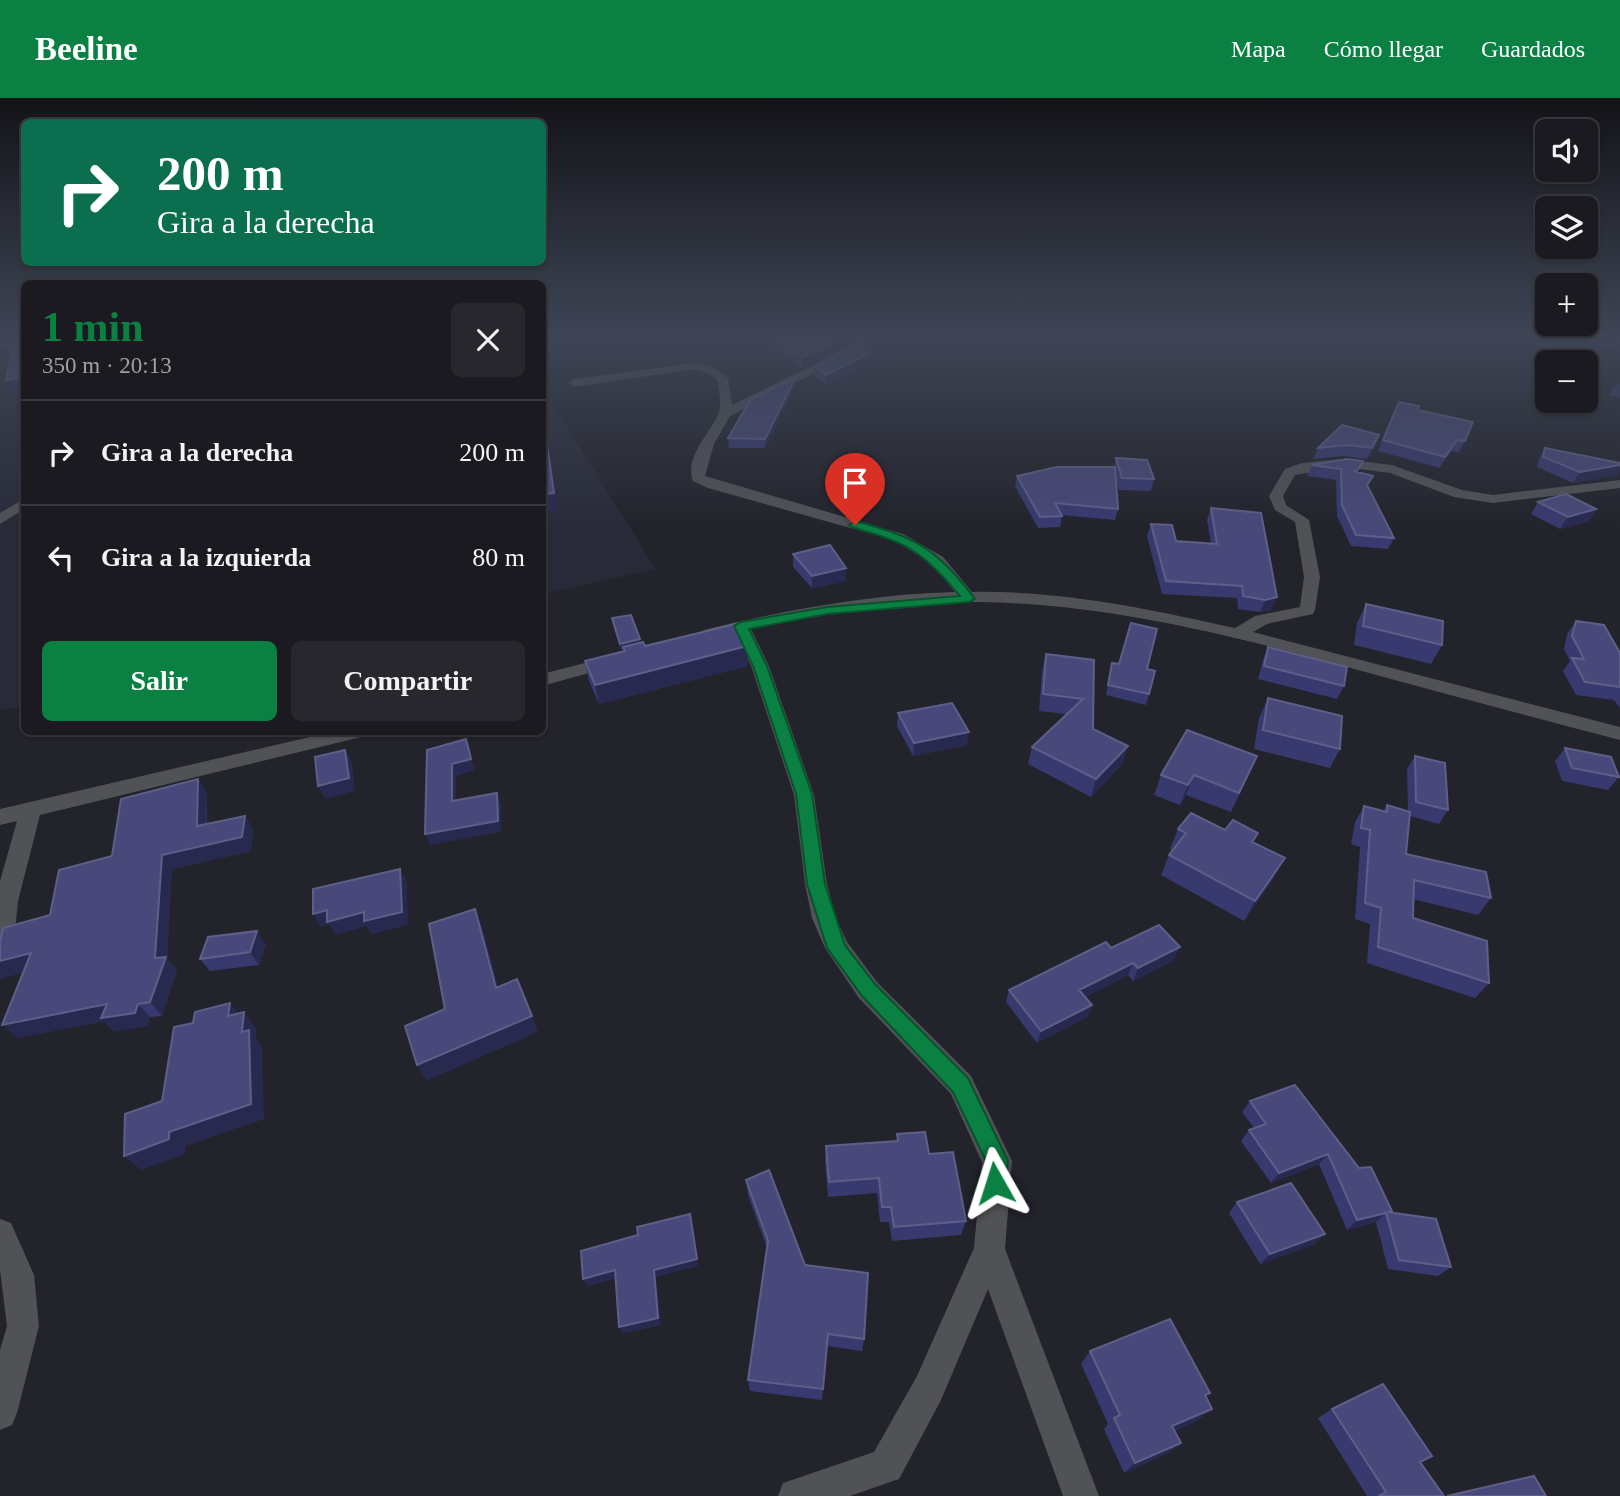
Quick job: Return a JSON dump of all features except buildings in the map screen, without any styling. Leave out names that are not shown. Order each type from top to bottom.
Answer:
[{"type":"street","points":[[725,401],[726,413]]},
{"type":"street","points":[[750,401],[726,413],[717,423],[696,468],[698,478],[713,485],[898,537],[937,560],[969,599]]},
{"type":"street","points":[[1241,632],[1261,620],[1307,610],[1311,601],[1309,550],[1302,520],[1280,507],[1276,496],[1290,472],[1320,465],[1370,464],[1418,477],[1459,494],[1493,499],[1620,484]]},
{"type":"street","points":[[1,519],[21,505]]},
{"type":"street","points":[[688,640],[741,626],[827,611],[969,599],[1012,598],[1062,603],[1241,632],[1620,734]]},
{"type":"street","points":[[741,626],[760,666],[804,794],[816,884],[837,948],[868,990],[961,1085],[997,1161],[989,1249],[929,1388],[886,1466],[796,1496]]},
{"type":"street","points":[[546,679],[635,655]]},
{"type":"street","points":[[0,817],[30,812],[342,735]]},
{"type":"street","points":[[0,960],[6,901],[30,812]]},
{"type":"street","points":[[0,1234],[18,1275],[23,1326],[0,1413]]},
{"type":"street","points":[[989,1249],[1081,1496]]},
{"type":"shaded area","points":[[0,401],[21,401],[21,706],[0,710]]},
{"type":"shaded area","points":[[546,401],[551,401],[656,569],[546,593]]},
{"type":"route","points":[[855,525],[898,537],[920,547],[937,560],[969,599],[914,601],[827,611],[741,626],[760,666],[804,794],[816,884],[824,918],[837,948],[868,990],[961,1085],[997,1161],[995,1183]]}]
